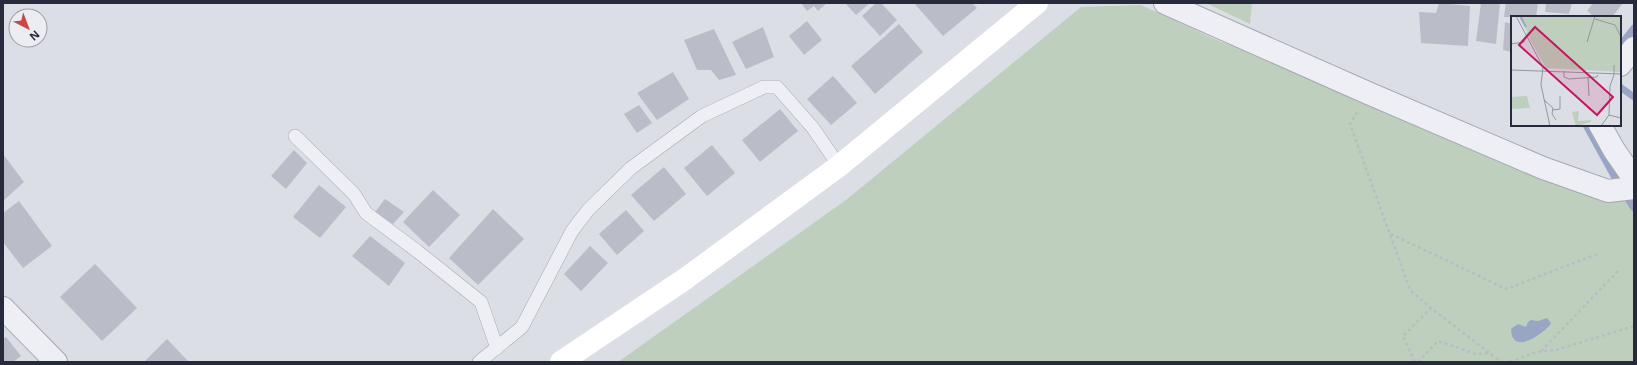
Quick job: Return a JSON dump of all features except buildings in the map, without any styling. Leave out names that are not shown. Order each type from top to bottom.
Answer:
[{"type":"street","points":[[562,362],[685,279],[839,166],[1037,3]]},
{"type":"street","points":[[1165,3],[1368,93],[1543,168],[1608,191],[1634,188]]},
{"type":"street","points":[[1621,64],[1634,48]]},
{"type":"street","points":[[1601,126],[1614,150],[1634,179]]},
{"type":"street","points":[[3,308],[56,362]]},
{"type":"lane","points":[[479,362],[522,327],[572,231],[588,210],[631,168],[702,116],[764,87],[777,87],[812,128],[839,166]]},
{"type":"lane","points":[[296,136],[354,194],[366,213],[481,302],[497,348]]},
{"type":"path","points":[[1368,93],[1350,124],[1410,290],[1501,362]]},
{"type":"path","points":[[1391,234],[1506,289],[1596,254]]},
{"type":"path","points":[[1540,351],[1620,269]]},
{"type":"path","points":[[1431,308],[1403,336],[1416,362],[1438,341],[1476,354],[1489,353]]},
{"type":"path","points":[[1510,362],[1536,352],[1556,350],[1634,326]]},
{"type":"green space","points":[[1206,3],[1252,3],[1250,24]]},
{"type":"green space","points":[[1141,5],[1219,41],[1368,93],[1543,168],[1634,188],[1634,362],[618,362],[846,200],[1081,7]]},
{"type":"water","points":[[1547,318],[1551,323],[1550,325],[1534,338],[1521,342],[1516,341],[1513,337],[1511,329],[1518,324],[1526,327],[1528,322],[1531,320],[1538,321]]},
{"type":"waterway","points":[[1621,45],[1634,28]]},
{"type":"waterway","points":[[1621,88],[1634,97]]},
{"type":"waterway","points":[[1587,126],[1618,183],[1634,208]]}]
